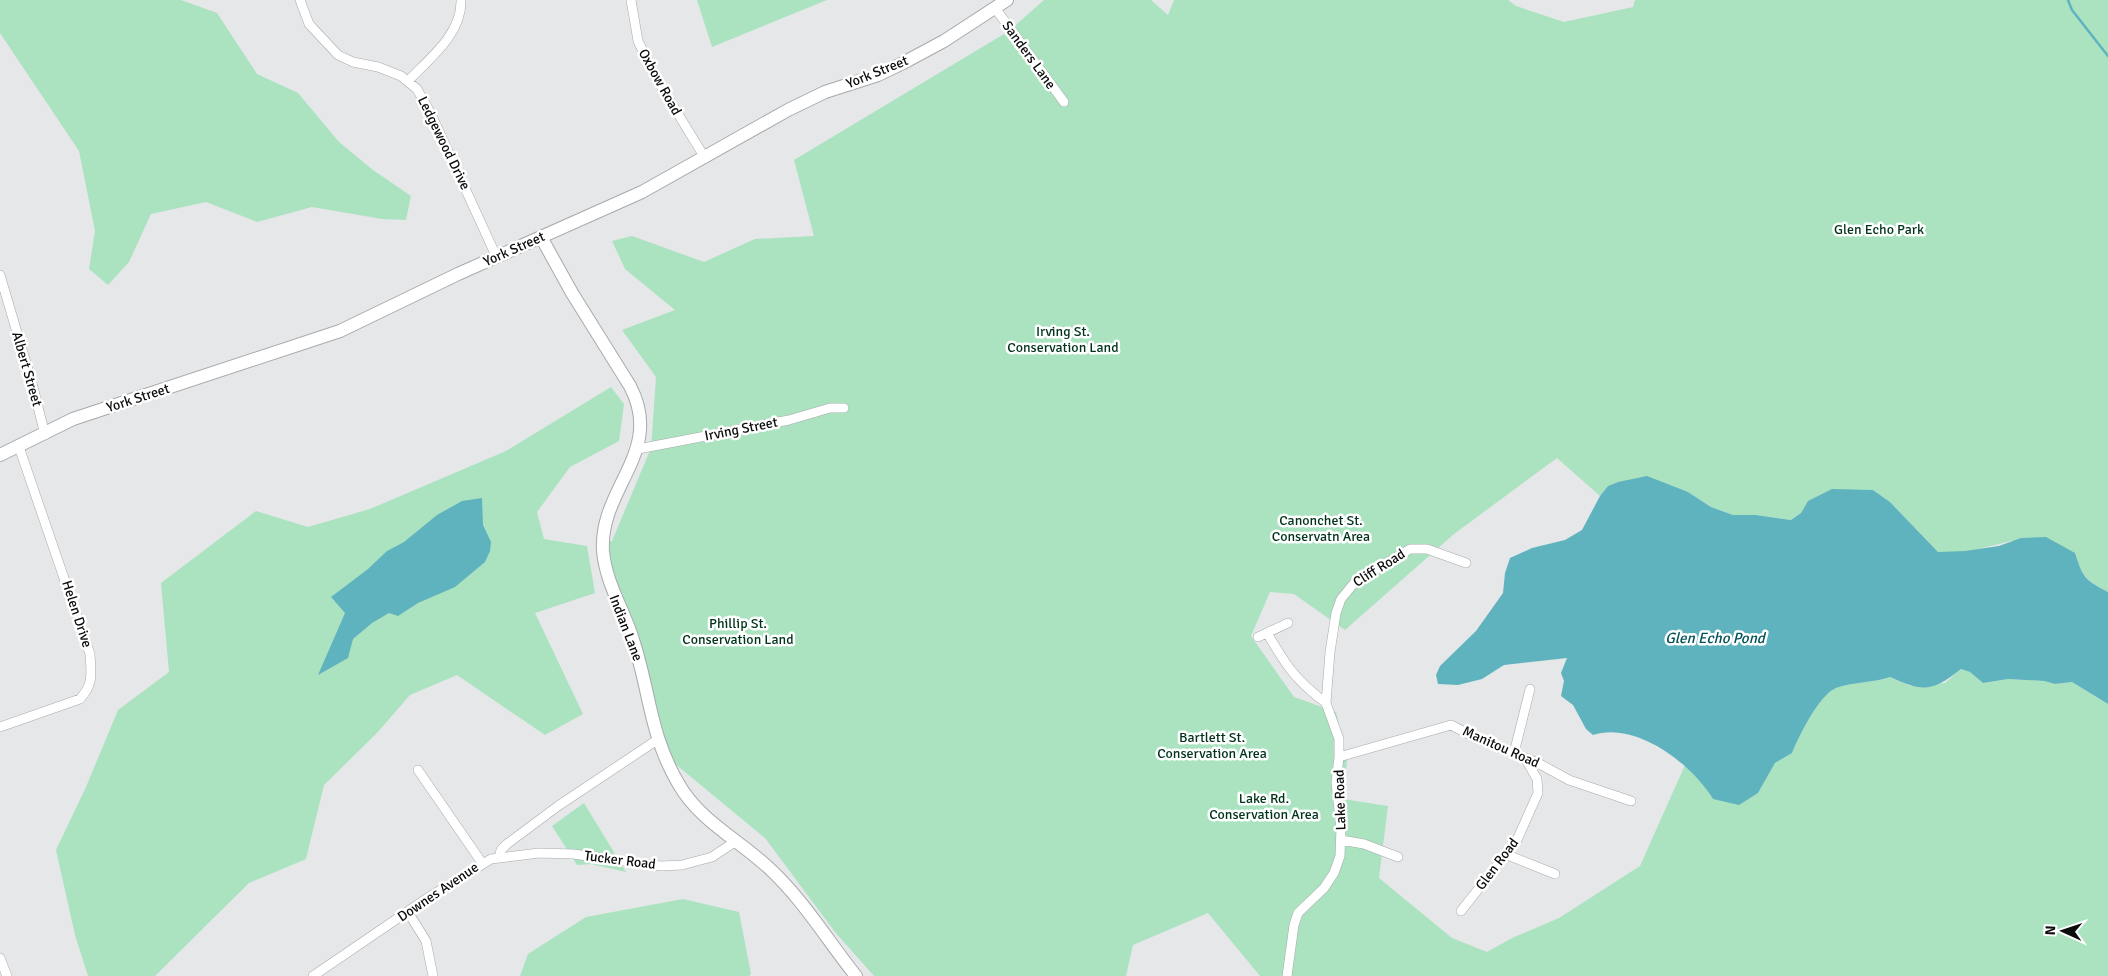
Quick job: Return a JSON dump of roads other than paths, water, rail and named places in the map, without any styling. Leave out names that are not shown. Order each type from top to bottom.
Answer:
[{"type":"street","name":"Ledgewood Drive","points":[[300,0],[308,24],[338,55],[353,62],[378,66],[408,81],[417,89],[431,114],[497,258]]},
{"type":"street","points":[[408,81],[447,39],[461,10],[461,0]]},
{"type":"street","name":"Oxbow Road","points":[[631,0],[638,41],[656,78],[705,158]]},
{"type":"street","name":"York Street","points":[[0,455],[45,435],[73,419],[340,330],[458,274],[642,192],[788,110],[825,92],[878,75],[903,63],[944,41],[1007,0]]},
{"type":"street","name":"Sanders Lane","points":[[995,8],[1064,102]]},
{"type":"street","name":"Indian Lane","points":[[541,237],[637,399],[640,420],[638,448],[608,514],[603,540],[603,553],[607,578],[637,653],[650,714],[658,740],[672,772],[687,797],[706,818],[771,870],[792,892],[856,976]]},
{"type":"street","name":"Albert Street","points":[[0,275],[32,383],[45,435]]},
{"type":"street","name":"Irving Street","points":[[638,448],[790,420],[830,408],[844,408]]},
{"type":"street","name":"Helen Drive","points":[[0,727],[80,699],[88,690],[92,677],[90,654],[49,528],[19,447]]},
{"type":"street","name":"Cliff Road","points":[[1326,702],[1330,652],[1336,613],[1341,599],[1350,586],[1410,549],[1427,549],[1466,563]]},
{"type":"street","points":[[1288,623],[1262,635],[1305,687],[1326,702]]},
{"type":"street","points":[[1514,753],[1530,689]]},
{"type":"street","name":"Lake Road","points":[[1287,976],[1294,925],[1298,913],[1324,888],[1334,873],[1340,856],[1341,816],[1336,783],[1340,757],[1339,740],[1326,702]]},
{"type":"street","name":"Manitou Road","points":[[1340,757],[1451,725],[1569,780],[1631,801]]},
{"type":"street","points":[[499,857],[501,850],[507,844],[558,806],[658,740]]},
{"type":"street","name":"Glen Road","points":[[1461,911],[1517,840],[1538,793],[1537,779],[1525,758]]},
{"type":"street","points":[[418,770],[482,863]]},
{"type":"street","points":[[1341,840],[1364,844],[1398,857]]},
{"type":"street","name":"Tucker Road","points":[[499,857],[539,853],[573,854],[661,866],[682,865],[712,857],[736,842]]},
{"type":"street","points":[[1505,854],[1555,874]]},
{"type":"street","name":"Downes Avenue","points":[[313,976],[482,863],[499,857]]},
{"type":"street","points":[[408,912],[426,941],[433,976]]},
{"type":"street","points":[[0,958],[7,976]]},
{"type":"water","name":"Glen Echo Pond","points":[[1647,476],[1688,492],[1711,507],[1733,515],[1756,515],[1791,520],[1801,513],[1808,501],[1832,489],[1873,490],[1890,502],[1938,552],[1965,551],[1999,546],[2021,538],[2046,537],[2075,553],[2080,568],[2086,577],[2108,592],[2108,704],[2072,682],[2055,684],[2044,681],[2008,679],[1983,683],[1970,672],[1961,669],[1942,682],[1927,687],[1911,685],[1890,677],[1842,686],[1830,692],[1816,707],[1792,753],[1775,763],[1758,793],[1739,805],[1713,799],[1704,786],[1677,760],[1644,740],[1627,734],[1610,732],[1593,735],[1586,729],[1573,705],[1561,696],[1564,681],[1561,673],[1567,658],[1504,665],[1482,679],[1458,685],[1438,684],[1436,675],[1440,666],[1476,631],[1503,593],[1505,573],[1510,558],[1532,548],[1565,540],[1582,530],[1600,496],[1608,486]]},
{"type":"water","points":[[482,498],[483,525],[491,542],[490,551],[485,562],[455,587],[418,603],[398,616],[389,613],[372,623],[353,639],[348,658],[318,675],[345,613],[331,597],[368,569],[387,551],[404,542],[437,515],[462,501]]},
{"type":"waterway","points":[[2068,0],[2072,10],[2108,56]]},
{"type":"park label","name":"Glen Echo Park","points":[[1879,229]]},
{"type":"park label","name":"Irving St. Conservation Land","points":[[1063,340]]},
{"type":"park label","name":"Canonchet St. Conservatn Area","points":[[1321,528]]},
{"type":"park label","name":"Phillip St. Conservation Land","points":[[738,632]]},
{"type":"park label","name":"Bartlett St. Conservation Area","points":[[1212,746]]},
{"type":"park label","name":"Lake Rd. Conservation Area","points":[[1264,806]]}]
